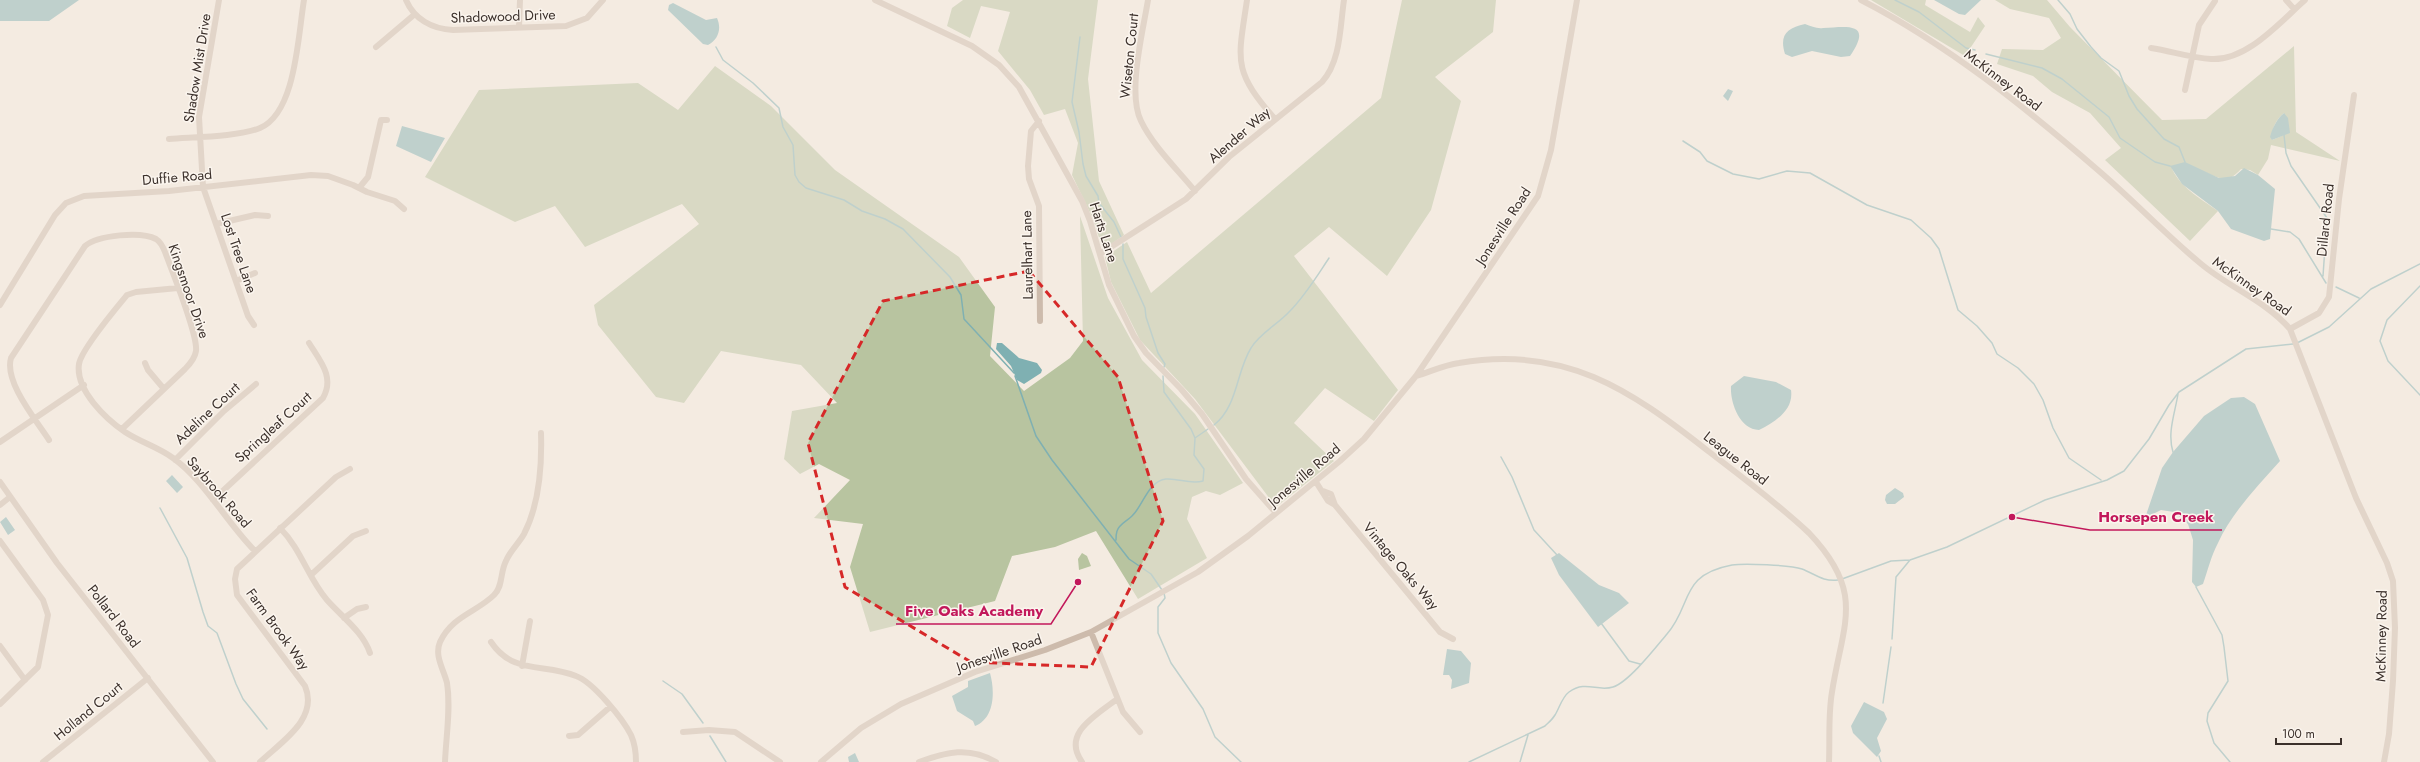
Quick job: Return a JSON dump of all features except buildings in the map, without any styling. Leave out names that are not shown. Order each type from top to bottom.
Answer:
[{"type":"street","name":"Shadow Mist Drive","points":[[203,187],[199,117],[219,0]]},
{"type":"street","points":[[169,139],[252,131],[266,125],[280,111],[288,93],[304,0]]},
{"type":"street","name":"Shadowood Drive","points":[[406,0],[414,14],[432,26],[447,30],[560,26],[577,23],[591,15],[603,0]]},
{"type":"street","points":[[519,27],[520,0]]},
{"type":"street","name":"Harts Lane","points":[[875,0],[960,39],[991,58],[1019,87],[1082,201],[1114,297],[1141,347],[1181,389],[1211,427],[1246,479],[1276,513]]},
{"type":"street","name":"Wiseton Court","points":[[1148,0],[1136,84],[1136,107],[1145,128],[1195,191]]},
{"type":"street","points":[[1247,0],[1240,45],[1242,70],[1252,90],[1275,119]]},
{"type":"street","name":"Alender Way","points":[[1100,254],[1179,204],[1195,191],[1230,157],[1315,88],[1329,73],[1336,53],[1344,0]]},
{"type":"street","name":"Jonesville Road","points":[[824,761],[861,728],[920,696],[975,672],[1045,650],[1091,632],[1170,588],[1223,556],[1316,482],[1364,439],[1416,376],[1508,243],[1541,191],[1551,150],[1577,0]]},
{"type":"street","name":"McKinney Road","points":[[1861,0],[1911,28],[2005,95],[2099,171],[2204,266],[2276,315],[2290,329],[2356,498],[2388,563],[2393,581],[2395,628],[2389,734],[2384,762]]},
{"type":"street","points":[[2286,0],[2294,10]]},
{"type":"street","points":[[2151,48],[2214,59],[2240,54],[2305,0]]},
{"type":"street","points":[[2185,90],[2200,22],[2215,1]]},
{"type":"street","points":[[376,48],[414,14]]},
{"type":"street","name":"Dillard Road","points":[[2290,329],[2319,313],[2329,297],[2339,199],[2354,95]]},
{"type":"street","points":[[359,188],[368,177],[382,120],[387,120]]},
{"type":"street","name":"Laurelhart Lane","points":[[1039,121],[1032,131],[1028,166],[1029,178],[1039,206],[1040,321]]},
{"type":"street","name":"Duffie Road","points":[[0,305],[55,215],[66,203],[90,195],[203,187],[311,175],[336,178],[395,201],[404,209]]},
{"type":"street","name":"Lost Tree Lane","points":[[203,187],[248,316],[254,325]]},
{"type":"street","points":[[216,224],[255,216],[268,216]]},
{"type":"street","name":"Kingsmoor Drive","points":[[49,440],[14,384],[9,365],[14,354],[85,246],[96,239],[138,236],[155,239],[163,247],[194,335],[196,350],[192,362],[122,429]]},
{"type":"street","points":[[236,281],[255,273]]},
{"type":"street","name":"Saybrook Road","points":[[178,288],[136,292],[128,295],[105,324],[79,363],[80,375],[95,407],[122,429],[175,460],[213,500],[255,551]]},
{"type":"street","name":"Springleaf Court","points":[[213,500],[324,398],[328,386],[327,374],[309,343]]},
{"type":"street","name":"League Road","points":[[1416,376],[1459,363],[1512,360],[1530,361],[1573,369],[1603,380],[1638,399],[1675,426],[1780,508],[1817,541],[1838,573],[1847,601],[1847,618],[1831,694],[1830,762]]},
{"type":"street","points":[[146,363],[148,370],[164,389]]},
{"type":"street","name":"Adeline Court","points":[[175,460],[224,411],[256,384]]},
{"type":"street","points":[[0,442],[84,385]]},
{"type":"street","points":[[445,762],[447,691],[439,658],[439,647],[441,641],[459,618],[492,598],[498,590],[505,562],[524,535],[535,504],[542,455],[541,433]]},
{"type":"street","name":"Farm Brook Way","points":[[260,762],[303,721],[309,702],[305,686],[237,595],[235,579],[237,569],[336,477],[350,469]]},
{"type":"street","name":"Pollard Road","points":[[0,482],[57,563],[212,762]]},
{"type":"street","name":"Vintage Oaks Way","points":[[1316,482],[1328,501],[1335,505],[1440,632],[1453,639]]},
{"type":"street","points":[[0,505],[10,497]]},
{"type":"street","points":[[280,528],[298,549],[311,575],[325,597],[364,640],[370,653]]},
{"type":"street","points":[[311,575],[353,536],[366,531]]},
{"type":"street","points":[[0,541],[43,600],[47,610],[47,621],[40,661],[34,671],[0,704]]},
{"type":"street","points":[[344,618],[357,609],[366,607]]},
{"type":"street","points":[[522,666],[530,621]]},
{"type":"street","points":[[1091,632],[1117,699],[1127,718],[1140,732]]},
{"type":"street","points":[[491,642],[502,656],[522,666],[562,671],[577,676],[591,686],[610,707],[631,735],[636,750],[636,762]]},
{"type":"street","points":[[0,646],[25,680]]},
{"type":"street","name":"Holland Court","points":[[43,762],[148,678]]},
{"type":"street","points":[[1082,762],[1075,750],[1076,734],[1081,727],[1117,699]]},
{"type":"street","points":[[569,736],[578,735],[610,707]]},
{"type":"street","points":[[683,732],[709,730],[735,732],[780,762]]},
{"type":"street","points":[[919,762],[958,750],[982,755],[996,762]]},
{"type":"highlighted area","points":[[1029,271],[1118,377],[1163,521],[1091,667],[971,662],[845,587],[808,443],[883,301]]},
{"type":"green space","points":[[963,0],[1098,0],[1088,79],[1099,181],[1124,235],[1103,250],[1093,219],[1072,175],[1078,143],[1065,109],[1044,115],[1030,90],[998,51],[1010,12],[981,6],[970,38],[947,26],[952,8]]},
{"type":"green space","points":[[1402,0],[1496,0],[1493,32],[1435,77],[1461,101],[1431,210],[1387,276],[1329,227],[1294,256],[1398,390],[1374,421],[1325,388],[1294,423],[1334,461],[1276,507],[1195,399],[1140,340],[1111,282],[1105,257],[1127,242],[1151,293],[1381,98]]},
{"type":"green space","points":[[1871,0],[1926,0],[1925,5],[1970,32],[1978,17],[1985,26],[1965,56]]},
{"type":"green space","points":[[1995,0],[2047,0],[2070,27],[2162,120],[2206,119],[2294,46],[2296,132],[2340,161],[2271,145],[2268,159],[2258,175],[2250,170],[2241,169],[2231,177],[2222,179],[2202,171],[2171,166],[2174,173],[2184,186],[2218,211],[2190,241],[2105,160],[2121,148],[2090,113],[2052,92],[2033,76],[1997,64],[2002,49],[2043,50],[2061,38],[2049,18],[2010,9]],"holes":[[[2284,113],[2284,135],[2272,140],[2272,132],[2275,125]]]},
{"type":"green space","points":[[715,66],[771,106],[835,170],[959,257],[995,307],[990,356],[1024,391],[1070,358],[1083,341],[1080,216],[1108,298],[1142,360],[1195,414],[1243,483],[1220,495],[1206,491],[1192,497],[1187,519],[1207,558],[1138,599],[1096,531],[1055,547],[1012,556],[995,601],[870,632],[850,567],[863,524],[814,518],[850,480],[819,464],[800,474],[784,459],[792,411],[837,403],[801,365],[721,351],[684,403],[656,397],[598,325],[594,305],[699,224],[682,204],[585,247],[555,206],[515,222],[425,177],[479,90],[638,83],[678,110]]},
{"type":"green space","points":[[1082,553],[1087,556],[1091,566],[1079,570],[1078,559]]},
{"type":"water","points":[[0,0],[79,0],[49,21],[0,21]]},
{"type":"water","points":[[1934,0],[1981,0],[1965,15],[1959,14]]},
{"type":"water","points":[[673,3],[706,20],[717,18],[719,30],[717,37],[708,45],[703,44],[668,10],[669,5]]},
{"type":"water","points":[[1805,24],[1818,28],[1854,28],[1858,31],[1859,37],[1857,45],[1850,56],[1841,57],[1812,51],[1792,57],[1785,54],[1783,42],[1786,33],[1793,28]]},
{"type":"water","points":[[1728,89],[1733,91],[1728,101],[1723,96]]},
{"type":"water","points":[[2284,113],[2288,118],[2290,133],[2272,140],[2270,137],[2273,127]]},
{"type":"water","points":[[402,126],[445,138],[431,162],[396,146]]},
{"type":"water","points":[[2185,162],[2219,178],[2235,176],[2244,168],[2258,175],[2275,189],[2270,239],[2264,241],[2231,229],[2218,211],[2182,184],[2170,166]]},
{"type":"water","points":[[997,343],[1002,343],[1019,358],[1037,363],[1042,370],[1041,373],[1024,384],[1017,380],[1011,366],[996,349]]},
{"type":"water","points":[[1744,376],[1776,382],[1791,390],[1790,404],[1782,414],[1777,419],[1759,430],[1746,425],[1737,414],[1734,407],[1731,386]]},
{"type":"water","points":[[2244,397],[2255,404],[2280,461],[2230,521],[2211,558],[2203,584],[2196,587],[2192,582],[2193,540],[2188,524],[2174,512],[2161,510],[2145,518],[2162,468],[2173,452],[2204,416],[2231,398]]},
{"type":"water","points":[[172,475],[183,487],[177,493],[166,481]]},
{"type":"water","points":[[1895,488],[1903,493],[1904,497],[1895,504],[1887,504],[1885,500],[1886,495]]},
{"type":"water","points":[[6,517],[15,530],[8,535],[0,522]]},
{"type":"water","points":[[1559,553],[1599,585],[1619,593],[1629,603],[1598,627],[1559,575],[1551,558]]},
{"type":"water","points":[[1447,649],[1461,651],[1471,663],[1469,683],[1451,689],[1452,680],[1449,675],[1443,675]]},
{"type":"water","points":[[990,673],[993,688],[992,703],[986,717],[982,722],[975,726],[973,721],[957,711],[952,696],[968,687],[968,681]]},
{"type":"water","points":[[1864,702],[1884,712],[1887,719],[1877,738],[1881,751],[1877,757],[1853,733],[1851,726]]},
{"type":"water","points":[[855,753],[859,762],[849,762],[848,757]]},
{"type":"waterway","points":[[1895,0],[1919,12],[1966,48],[1975,50]]},
{"type":"waterway","points":[[2058,0],[2070,14],[2077,29],[2091,47],[2101,58],[2119,71],[2129,96],[2137,109],[2164,139],[2179,147],[2185,162]]},
{"type":"waterway","points":[[1080,37],[1072,102],[1079,132],[1083,164],[1086,176],[1098,196],[1099,203],[1114,222],[1121,237]]},
{"type":"waterway","points":[[716,47],[723,60],[753,83],[779,108],[783,127],[793,145],[795,175],[799,182],[806,188],[844,200],[862,211],[885,219],[903,229],[950,277],[961,295],[964,319],[1014,373]]},
{"type":"waterway","points":[[1986,54],[2042,68],[2062,79],[2109,117],[2120,138],[2155,162],[2170,166]]},
{"type":"waterway","points":[[2284,135],[2286,153],[2291,166],[2327,218],[2323,276]]},
{"type":"waterway","points":[[1683,141],[1700,152],[1707,161],[1733,174],[1759,179],[1787,171],[1810,173],[1867,205],[1911,220],[1931,238],[1939,249],[1958,310],[1977,326],[1992,343],[1997,354],[2018,368],[2034,384],[2043,400],[2053,428],[2069,458],[2101,480]]},
{"type":"waterway","points":[[2271,229],[2290,232],[2299,239],[2326,283]]},
{"type":"waterway","points":[[1123,244],[1123,259],[1145,308],[1146,317],[1158,353],[1165,364],[1164,367]]},
{"type":"waterway","points":[[1214,425],[1228,408],[1242,367],[1254,343],[1295,306],[1329,258]]},
{"type":"waterway","points":[[2297,343],[2329,327],[2371,289],[2420,264]]},
{"type":"waterway","points":[[2420,286],[2387,320],[2380,341],[2388,361],[2420,395]]},
{"type":"waterway","points":[[2336,287],[2359,298]]},
{"type":"waterway","points":[[1842,579],[1891,561],[1910,560],[1947,547],[2045,500],[2107,480],[2124,471],[2149,439],[2169,405],[2179,392],[2246,349],[2293,344]]},
{"type":"waterway","points":[[1015,376],[1036,436],[1052,460],[1129,559],[1151,574],[1162,590]]},
{"type":"waterway","points":[[1116,540],[1119,526],[1136,512],[1146,494],[1155,484],[1166,479],[1189,482],[1203,481],[1204,469],[1194,455],[1195,438],[1191,429],[1164,392],[1163,376]]},
{"type":"waterway","points":[[2173,452],[2171,445],[2171,430],[2178,394]]},
{"type":"waterway","points":[[1195,438],[1208,429]]},
{"type":"waterway","points":[[1501,457],[1512,477],[1534,530],[1557,555]]},
{"type":"waterway","points":[[160,508],[187,558],[208,626],[217,633],[243,699],[267,729]]},
{"type":"waterway","points":[[1892,639],[1896,577],[1910,560]]},
{"type":"waterway","points":[[1469,762],[1545,726],[1554,717],[1569,692],[1586,686],[1602,688],[1613,687],[1627,678],[1649,655],[1675,623],[1689,592],[1695,583],[1703,576],[1715,570],[1738,564],[1778,565],[1802,569],[1823,579],[1838,580]]},
{"type":"waterway","points":[[2196,587],[2222,635],[2228,681],[2208,713],[2207,721],[2214,743],[2230,762]]},
{"type":"waterway","points":[[1164,593],[1165,598],[1158,607],[1158,633],[1171,663],[1203,709],[1215,737],[1241,762]]},
{"type":"waterway","points":[[1601,623],[1629,661],[1640,664]]},
{"type":"waterway","points":[[1883,703],[1891,647]]},
{"type":"waterway","points":[[663,681],[682,694],[703,723]]},
{"type":"waterway","points":[[1520,762],[1528,735]]},
{"type":"waterway","points":[[710,736],[726,762]]},
{"type":"waterway","points":[[1879,756],[1881,762]]},
{"type":"place","name":"Horsepen Creek","points":[[2012,517]]},
{"type":"place","name":"Five Oaks Academy","points":[[1078,582]]}]
